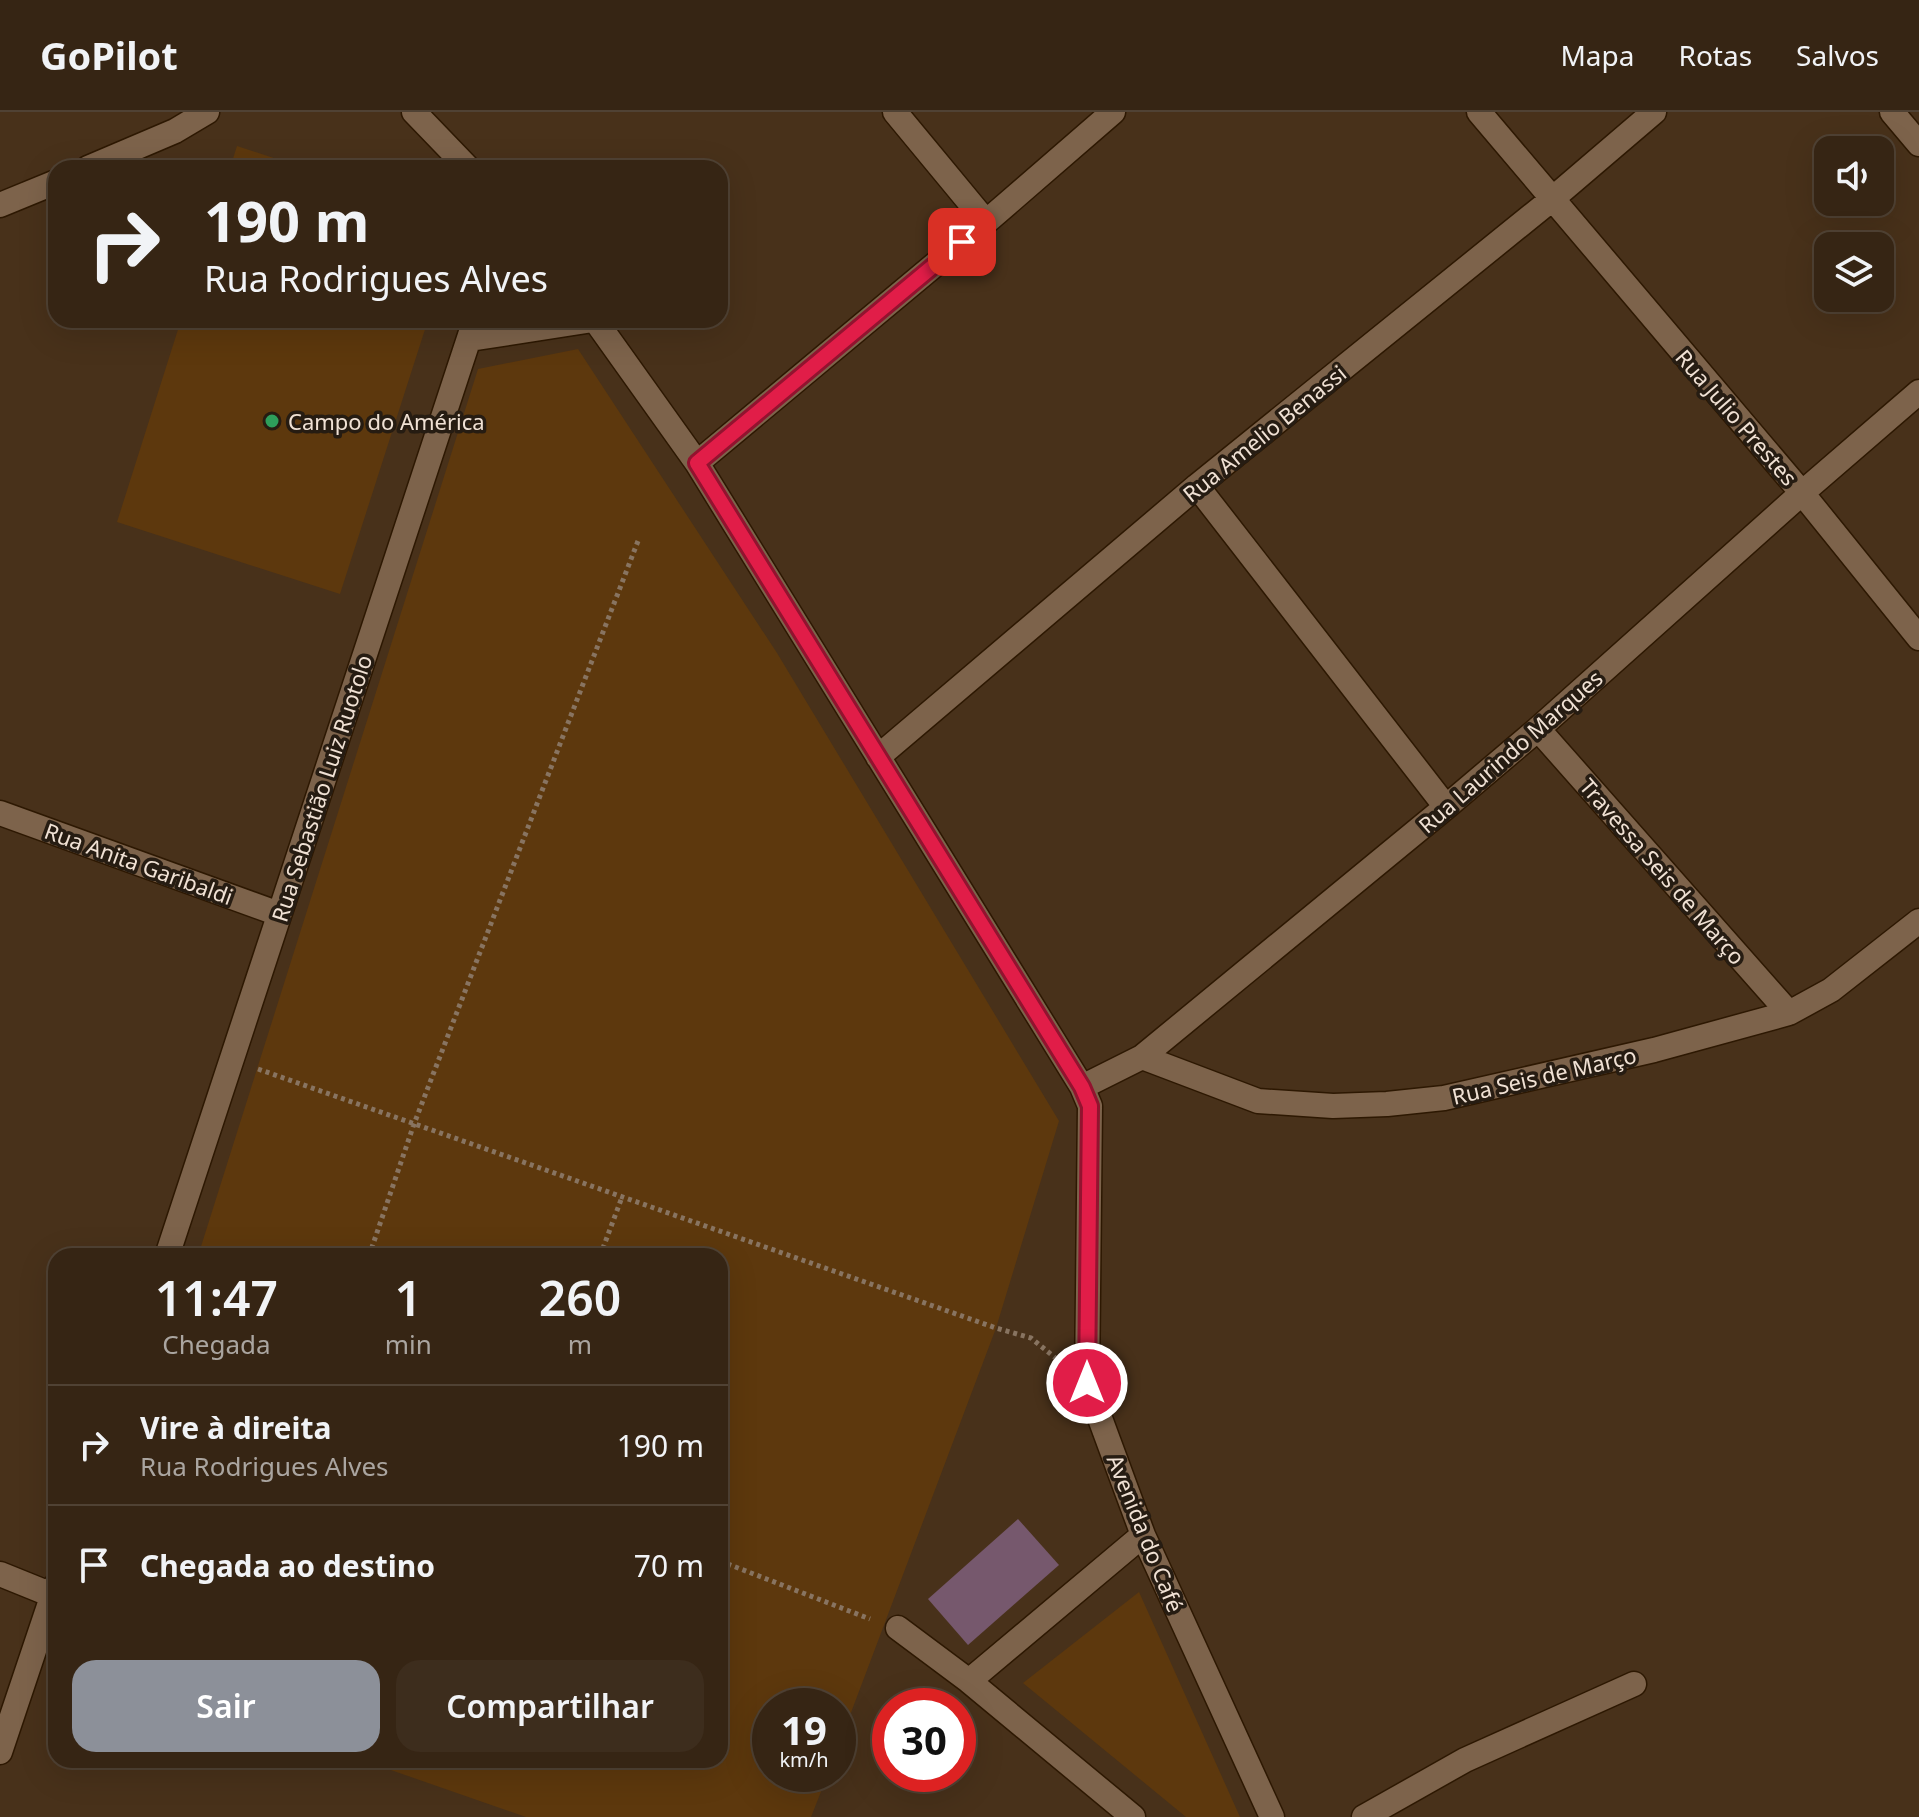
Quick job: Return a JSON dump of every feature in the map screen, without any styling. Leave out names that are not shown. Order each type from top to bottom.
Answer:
[{"type":"street","points":[[107,160],[175,131],[207,112]]},
{"type":"street","points":[[414,112],[460,160]]},
{"type":"street","points":[[895,112],[986,222]]},
{"type":"street","points":[[697,463],[1113,112]]},
{"type":"street","name":"Rua Julio Prestes","points":[[1479,112],[1802,493],[1919,638]]},
{"type":"street","name":"Rua Amelio Benassi","points":[[878,757],[1197,486],[1551,200],[1654,112]]},
{"type":"street","points":[[1892,112],[1919,144]]},
{"type":"street","points":[[0,205],[48,185]]},
{"type":"street","points":[[472,330],[496,328]]},
{"type":"street","name":"Avenida do Café","points":[[600,328],[697,463],[1082,1087],[1090,1106],[1087,1383],[1143,1535],[1272,1817]]},
{"type":"street","name":"Rua Sebastião Luiz Ruotolo","points":[[170,1248],[472,330]]},
{"type":"street","name":"Rua Laurindo Marques","points":[[1082,1087],[1142,1057],[1446,807],[1919,392]]},
{"type":"street","points":[[1197,486],[1446,807]]},
{"type":"street","name":"Travessa Seis de Março","points":[[1538,729],[1789,1013]]},
{"type":"street","name":"Rua Anita Garibaldi","points":[[0,813],[279,914]]},
{"type":"street","name":"Rua Seis de Março","points":[[1142,1057],[1258,1101],[1333,1106],[1444,1098],[1654,1050],[1789,1013],[1831,990],[1919,921]]},
{"type":"street","points":[[969,1681],[1143,1535]]},
{"type":"street","points":[[0,1574],[48,1588]]},
{"type":"street","points":[[0,1752],[48,1608]]},
{"type":"street","points":[[898,1628],[969,1681],[1133,1817]]},
{"type":"street","points":[[1364,1817],[1465,1760],[1634,1684]]},
{"type":"path","points":[[372,1248],[414,1124],[638,541]]},
{"type":"path","points":[[232,1065],[257,1068],[1031,1338],[1087,1383]]},
{"type":"path","points":[[603,1248],[622,1197]]},
{"type":"path","points":[[728,1564],[871,1620]]},
{"type":"shaded area","points":[[237,146],[280,160],[233,160]]},
{"type":"shaded area","name":"Campo do América","points":[[178,328],[425,328],[340,594],[117,522]]},
{"type":"shaded area","points":[[578,349],[777,653],[1059,1121],[996,1328],[856,1699],[856,1688],[752,1688],[752,1792],[821,1792],[811,1817],[526,1817],[385,1768],[728,1768],[728,1248],[201,1248],[478,369]]},
{"type":"shaded area","points":[[1139,1592],[1240,1817],[1186,1817],[1023,1683]]},
{"type":"building","points":[[1018,1519],[1059,1565],[968,1645],[928,1599]]},
{"type":"place","name":"Campo do América","points":[[272,421]]},
{"type":"route","points":[[962,242],[697,463],[1082,1087],[1090,1106],[1087,1383]]}]
